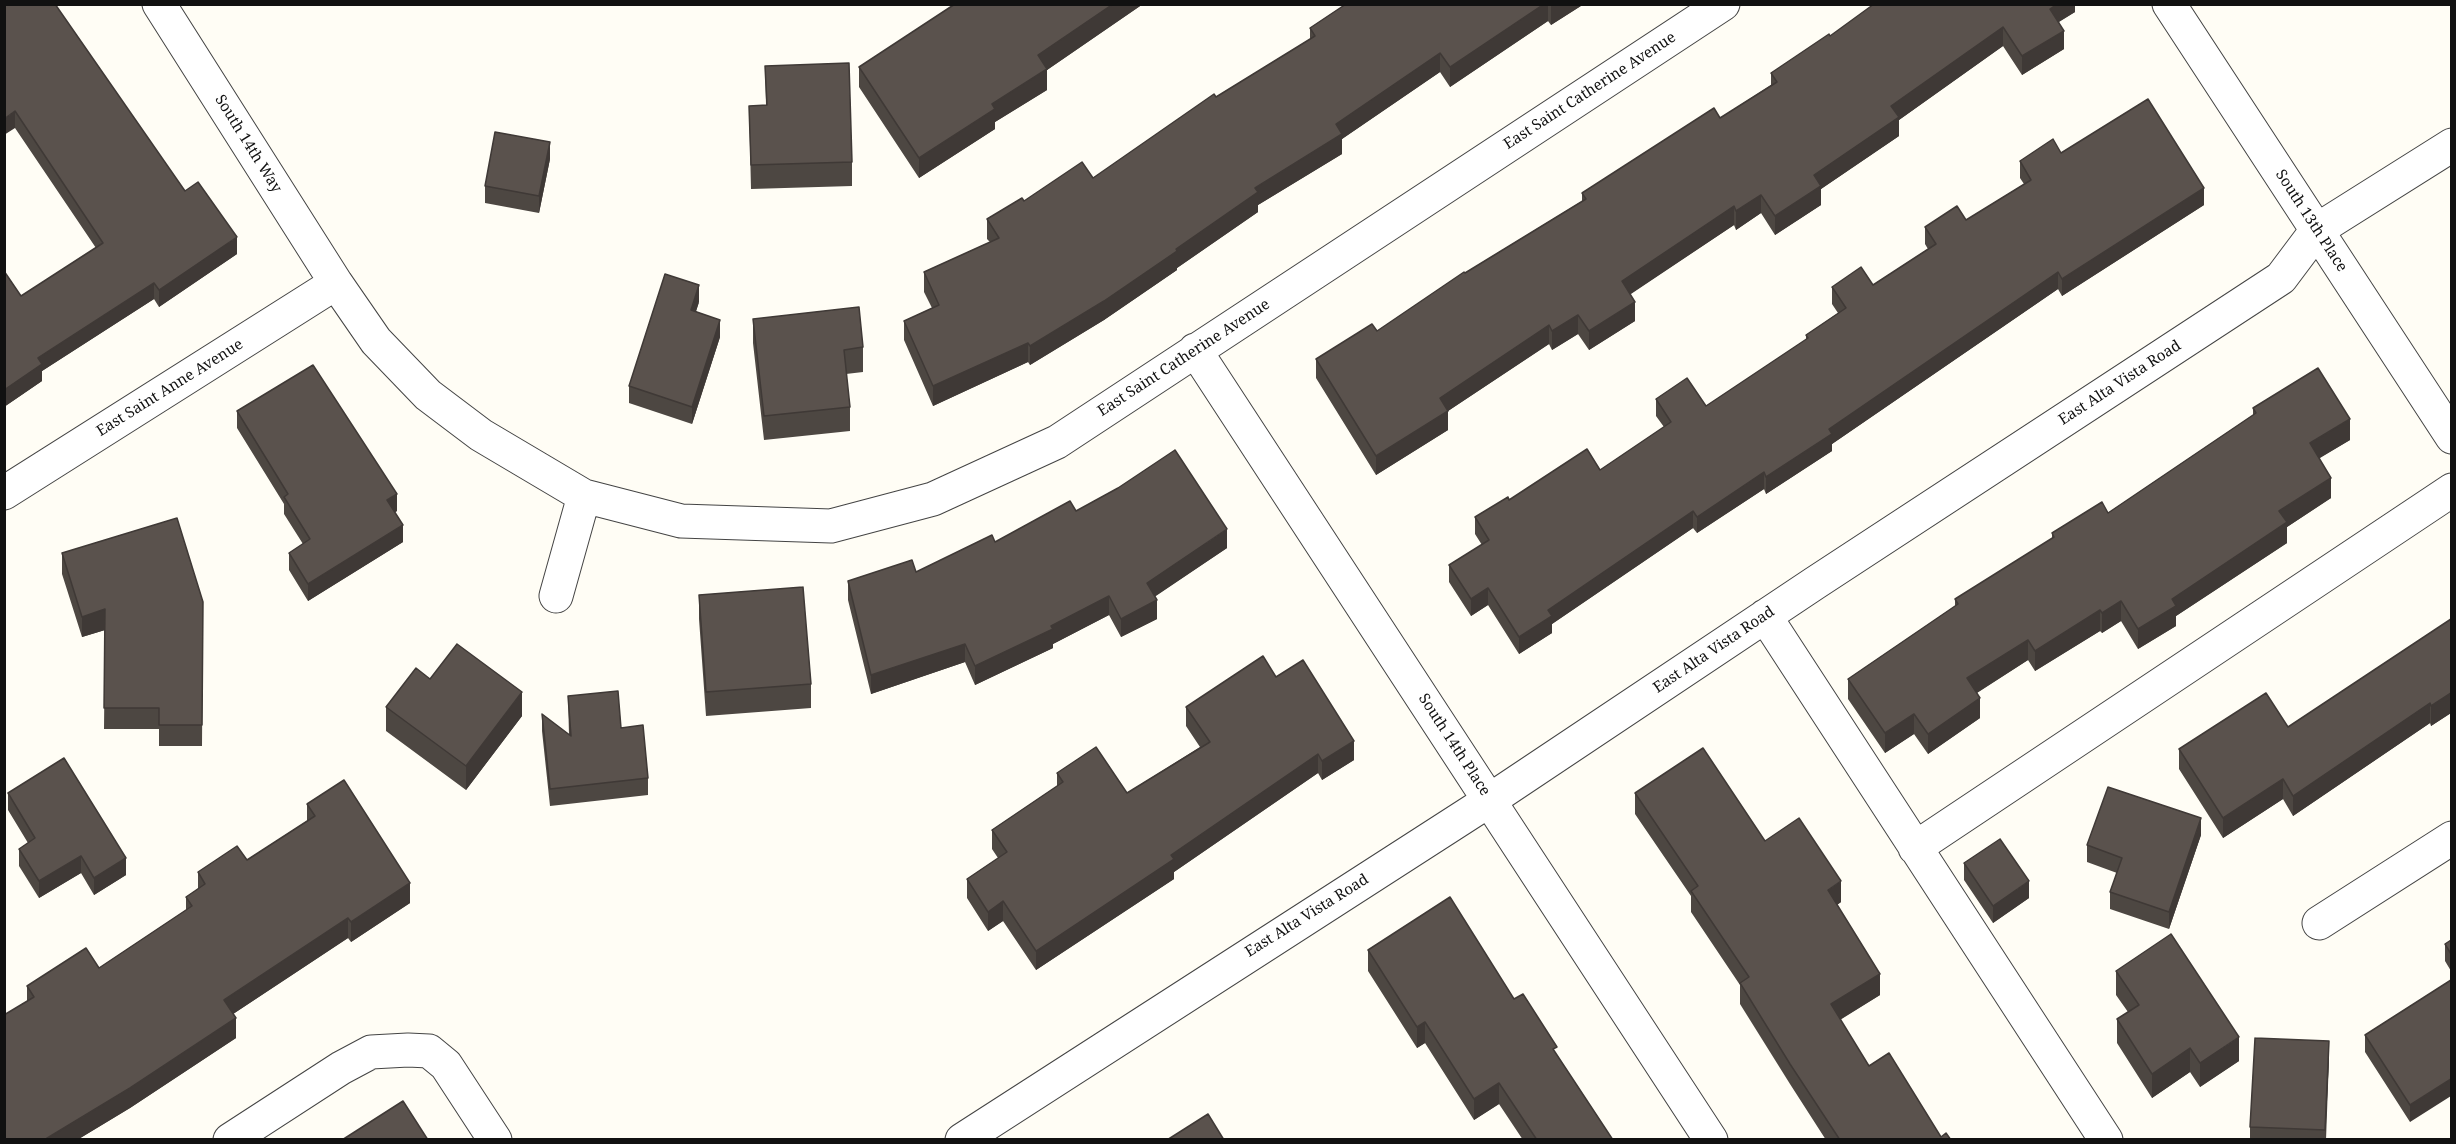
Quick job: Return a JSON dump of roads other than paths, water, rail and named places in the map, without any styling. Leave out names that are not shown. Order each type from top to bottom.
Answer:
[{"type":"street","name":"South 14th Way","points":[[159,4],[336,283]]},
{"type":"street","name":"East Saint Catherine Avenue","points":[[336,283],[376,341],[428,395],[481,435],[584,496],[681,521],[831,526],[933,499],[1058,442],[1723,4]]},
{"type":"street","name":"South 13th Place","points":[[2169,4],[2451,437]]},
{"type":"street","name":"East Alta Vista Road","points":[[962,1140],[1490,800],[1765,616],[2281,278],[2317,230],[2451,145]]},
{"type":"street","name":"East Saint Anne Avenue","points":[[4,493],[336,283]]},
{"type":"street","name":"South 14th Place","points":[[1195,350],[1711,1140]]},
{"type":"street","points":[[1915,848],[2451,490]]},
{"type":"street","points":[[556,596],[584,496]]},
{"type":"street","points":[[1765,616],[2106,1140]]},
{"type":"street","points":[[2319,923],[2451,838]]},
{"type":"street","points":[[230,1140],[341,1068],[371,1052],[408,1050],[429,1051],[446,1065],[495,1140]]}]
